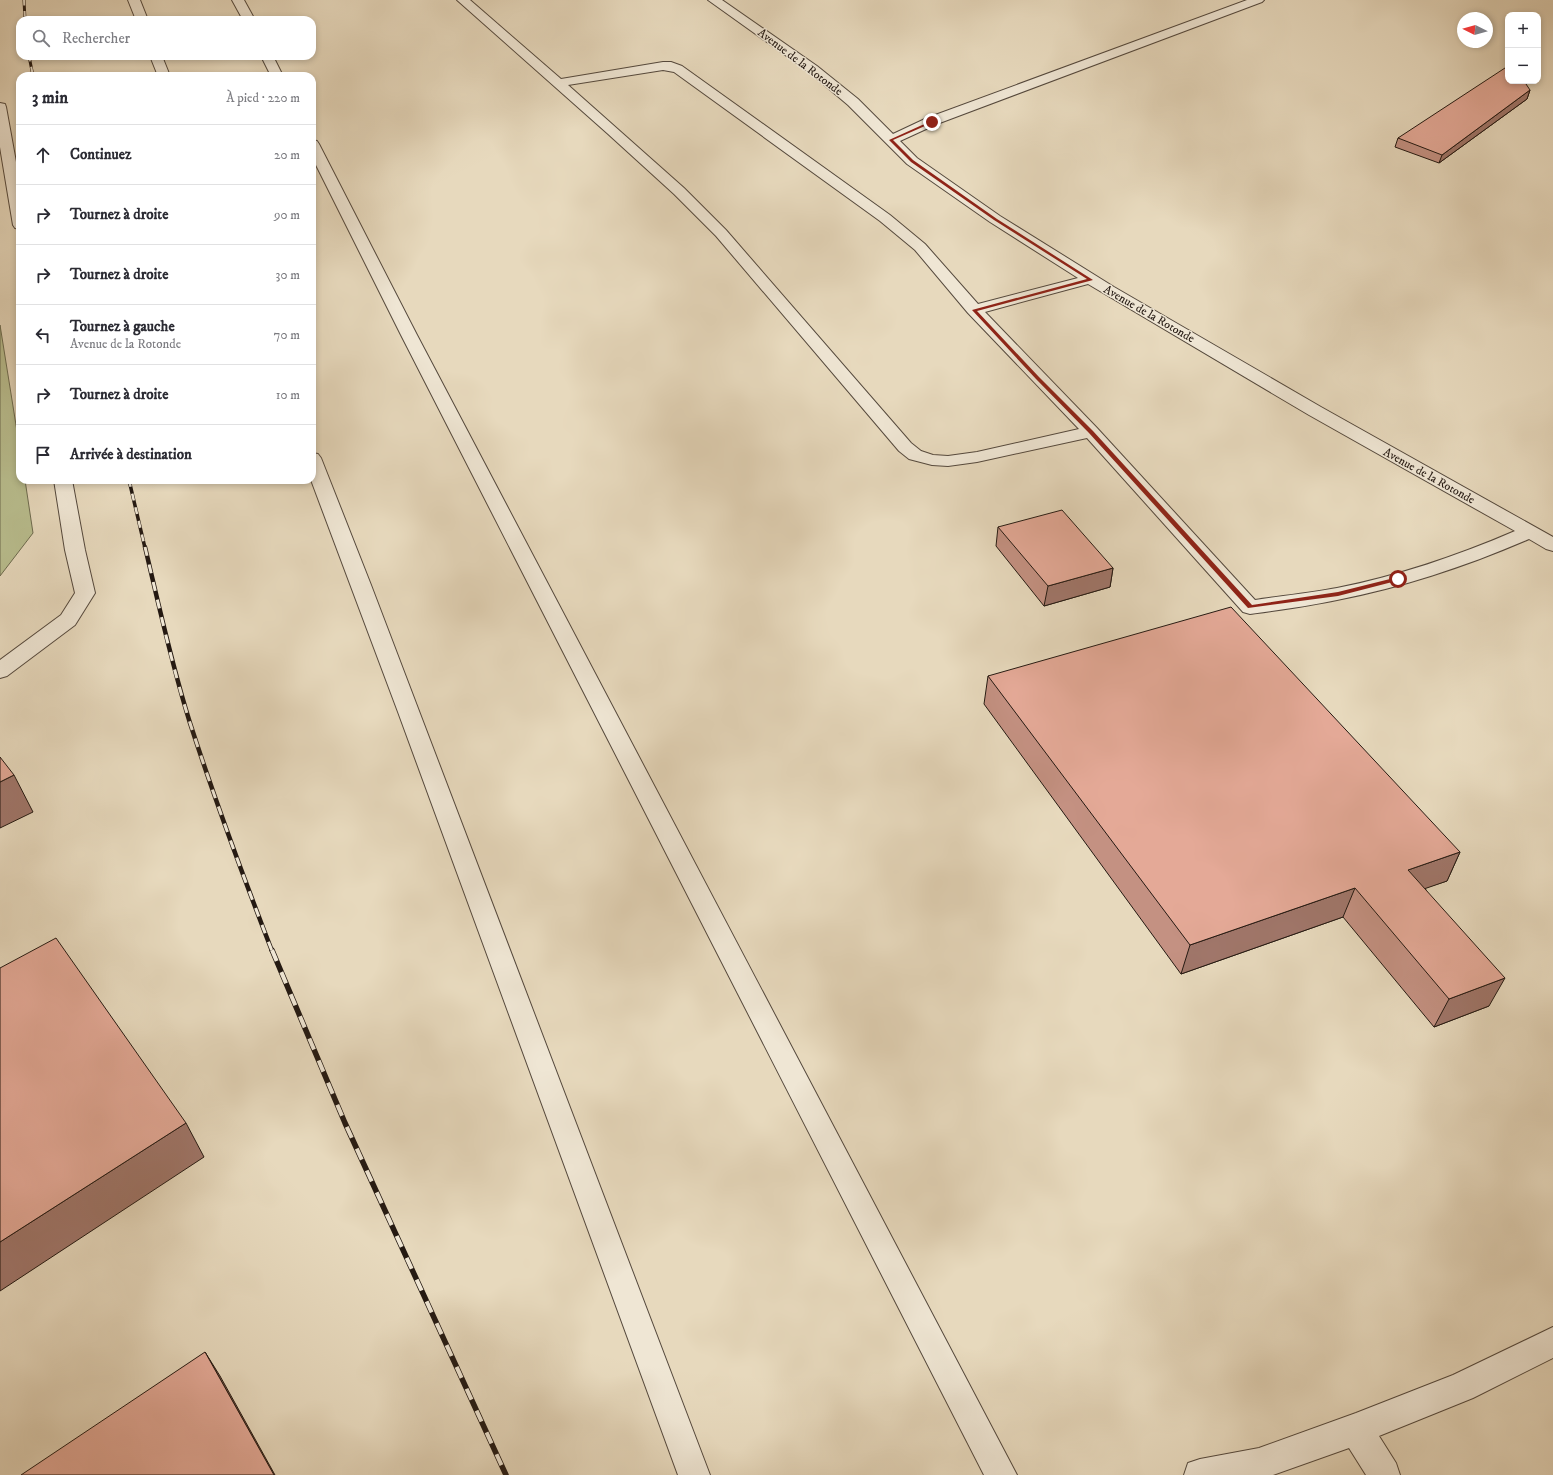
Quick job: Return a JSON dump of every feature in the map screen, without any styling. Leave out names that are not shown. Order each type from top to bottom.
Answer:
[{"type":"street","points":[[134,0],[140,16]]},
{"type":"street","points":[[238,0],[247,16]]},
{"type":"street","points":[[463,0],[679,191],[721,233],[905,447],[915,455],[932,460],[948,461],[977,457],[1091,432]]},
{"type":"street","name":"Avenue de la Rotonde","points":[[714,0],[813,69],[853,102],[912,161],[995,220],[1091,280],[1315,411],[1553,545]]},
{"type":"street","points":[[891,140],[932,122],[1258,0]]},
{"type":"street","points":[[158,60],[162,72]]},
{"type":"street","points":[[269,60],[275,72]]},
{"type":"street","points":[[558,83],[671,66],[678,69],[886,218],[920,247],[974,310],[1037,378],[1091,432],[1250,607],[1338,594],[1398,579],[1464,558],[1506,543],[1530,532]]},
{"type":"street","points":[[0,107],[16,201]]},
{"type":"street","points":[[316,152],[428,371],[1001,1475]]},
{"type":"street","points":[[974,310],[1091,280]]},
{"type":"street","points":[[316,468],[694,1475]]},
{"type":"street","points":[[0,671],[68,620],[86,593],[75,550],[65,484]]},
{"type":"street","points":[[1200,1475],[1259,1464],[1356,1429],[1462,1387],[1553,1342]]},
{"type":"street","points":[[1356,1429],[1384,1475]]},
{"type":"green space","points":[[0,325],[16,425],[16,484],[26,484],[33,533],[0,576]]},
{"type":"building","points":[[1505,68],[1505,84],[1526,84],[1530,90],[1442,155],[1398,138]]},
{"type":"building","points":[[1062,510],[1113,568],[1048,586],[998,527]]},
{"type":"building","points":[[1231,607],[1460,852],[1408,870],[1505,978],[1449,999],[1355,888],[1190,945],[988,676]]},
{"type":"building","points":[[0,757],[14,775],[0,782]]},
{"type":"building","points":[[56,938],[186,1123],[0,1242],[0,968]]},
{"type":"building","points":[[205,1352],[274,1475],[21,1475]]},
{"type":"railway","points":[[24,0],[25,16]]},
{"type":"railway","points":[[30,60],[32,72]]},
{"type":"railway","points":[[130,484],[145,548]]},
{"type":"railway","points":[[145,547],[183,701],[209,781],[272,951]]},
{"type":"railway","points":[[272,950],[345,1123],[506,1475]]},
{"type":"route","points":[[932,122],[891,140],[912,161],[995,220],[1091,280],[974,310],[1037,378],[1091,432],[1250,607],[1338,594],[1398,579]]}]
